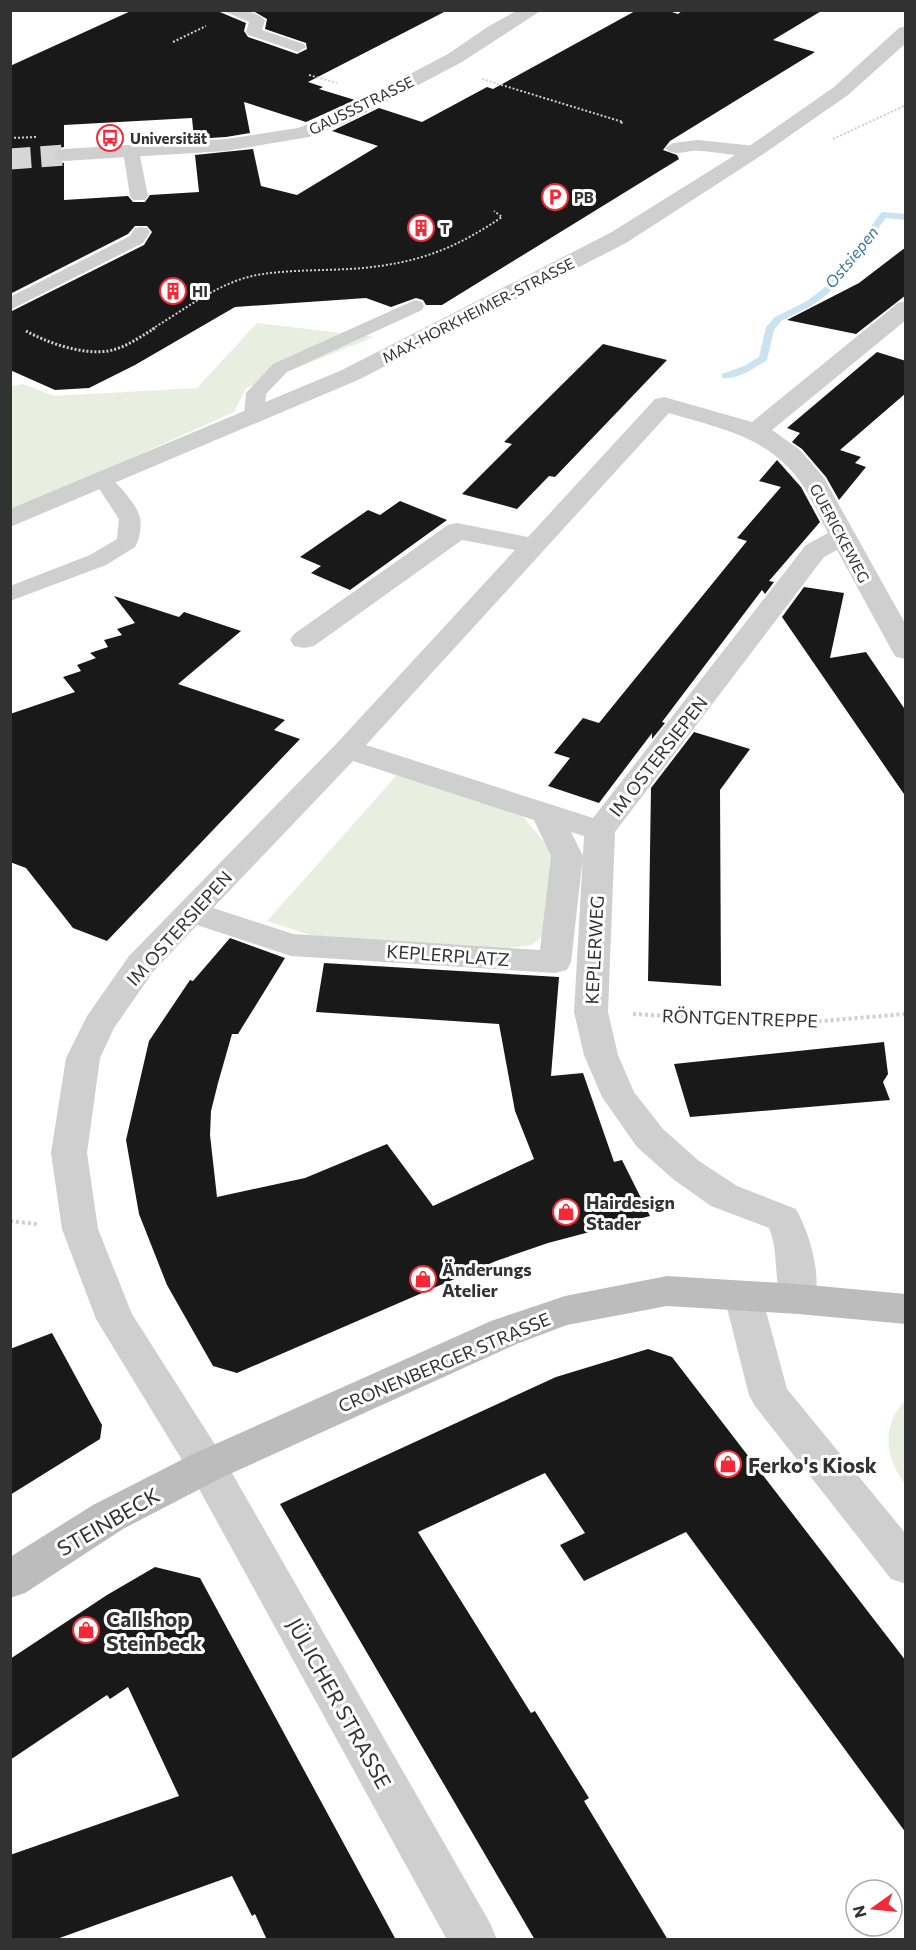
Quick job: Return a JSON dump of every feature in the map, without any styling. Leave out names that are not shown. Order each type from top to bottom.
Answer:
[{"type":"main road","name":"CRONENBERGER STRASSE","points":[[207,1466],[505,1332],[565,1311],[667,1291],[798,1299],[906,1309]]},
{"type":"main road","name":"STEINBECK","points":[[10,1580],[108,1517],[207,1466]]},
{"type":"street","name":"GAUSSSTRASSE","points":[[64,155],[237,144],[302,133],[339,119],[454,58],[496,30],[533,10]]},
{"type":"street","name":"MAX-HORKHEIMER-STRASSE","points":[[10,519],[350,375],[618,238],[755,151],[841,91],[906,32]]},
{"type":"street","points":[[756,431],[906,309]]},
{"type":"street","name":"IM OSTERSIEPEN","points":[[207,1466],[115,1319],[80,1229],[69,1153],[83,1058],[99,1024],[141,964],[347,749],[536,546],[664,404],[756,431]]},
{"type":"street","name":"GUERICKEWEG","points":[[756,431],[791,455],[811,478],[906,651]]},
{"type":"street","points":[[304,640],[457,531],[536,546]]},
{"type":"street","name":"IM OSTERSIEPEN","points":[[347,749],[600,831],[815,551],[842,537]]},
{"type":"street","name":"KEPLERPLATZ","points":[[191,912],[291,945],[555,963],[567,856],[546,813]]},
{"type":"street","name":"KEPLERWEG","points":[[600,831],[591,1012],[601,1055],[619,1097],[650,1138],[686,1170],[724,1196],[783,1219],[793,1242],[798,1299]]},
{"type":"street","points":[[743,1296],[769,1395],[906,1566]]},
{"type":"street","name":"JÜLICHER STRASSE","points":[[207,1466],[473,1940]]},
{"type":"lane","points":[[228,10],[257,20],[254,32],[298,47]]},
{"type":"lane","points":[[674,148],[698,145],[755,151]]},
{"type":"lane","points":[[131,151],[139,196]]},
{"type":"lane","points":[[10,305],[137,239],[141,232]]},
{"type":"lane","points":[[254,416],[256,393],[280,368],[415,306]]},
{"type":"lane","points":[[10,594],[98,560],[128,542],[130,519],[122,504],[104,481]]},
{"type":"path","points":[[173,42],[205,27]]},
{"type":"path","points":[[498,84],[623,122],[619,124]]},
{"type":"path","points":[[40,339],[78,348],[107,351],[128,344],[219,289],[256,274],[381,266],[430,255],[466,241],[502,216],[494,211]]},
{"type":"path","name":"RÖNTGENTREPPE","points":[[646,1015],[797,1023],[906,1014]]},
{"type":"green space","points":[[257,323],[374,337],[246,388],[234,412],[11,510],[11,386],[23,384],[54,396],[197,388]]},
{"type":"green space","points":[[398,774],[522,815],[554,854],[543,937],[531,945],[510,948],[336,938],[310,935],[267,921]]},
{"type":"green space","points":[[905,1401],[905,1484],[893,1463],[888,1442],[892,1420]]},
{"type":"building","points":[[133,10],[215,10],[246,23],[244,31],[248,37],[297,54],[307,49],[306,43],[265,29],[267,19],[253,11],[448,10],[308,82],[323,87],[319,89],[355,100],[306,122],[244,102],[250,133],[226,137],[194,139],[192,118],[64,125],[64,147],[56,149],[52,155],[56,161],[64,163],[64,200],[128,196],[133,202],[145,202],[150,195],[199,192],[195,155],[253,149],[261,186],[297,195],[378,146],[332,131],[379,108],[422,122],[487,87],[493,89],[637,10],[666,10],[678,14],[683,10],[823,10],[773,40],[815,52],[670,141],[663,150],[677,155],[679,159],[442,305],[426,305],[423,300],[416,298],[391,307],[366,298],[235,307],[135,365],[89,388],[55,390],[10,370],[10,312],[144,245],[152,232],[147,226],[135,226],[128,234],[10,294],[10,66]]},
{"type":"building","points":[[906,247],[906,295],[856,334],[787,320],[859,283]]},
{"type":"building","points":[[603,344],[667,360],[555,477],[549,476],[517,509],[462,494],[512,444],[504,442]]},
{"type":"building","points":[[877,352],[906,361],[906,393],[840,450],[861,457],[855,463],[866,467],[839,500],[826,477],[802,449],[792,442],[800,433],[787,428]]},
{"type":"building","points":[[777,460],[801,487],[820,522],[769,581],[774,582],[765,594],[762,590],[662,722],[665,723],[652,739],[652,733],[599,803],[548,786],[570,758],[554,753],[583,718],[599,723],[747,541],[737,538],[781,487],[759,481]]},
{"type":"building","points":[[400,501],[447,520],[350,590],[311,573],[321,566],[300,557],[368,510],[380,515]]},
{"type":"building","points":[[804,587],[844,593],[830,658],[866,652],[906,711],[906,797],[782,617]]},
{"type":"building","points":[[114,596],[179,617],[184,612],[241,631],[178,684],[285,720],[274,730],[300,739],[107,941],[73,928],[26,868],[10,862],[10,714],[75,692],[63,677],[81,671],[77,665],[96,658],[90,653],[108,647],[104,640],[122,635],[117,629],[135,623]]},
{"type":"building","points":[[694,732],[750,749],[720,790],[721,986],[648,981],[651,788]]},
{"type":"building","points":[[230,938],[285,958],[238,1034],[232,1034],[218,1083],[211,1111],[210,1135],[217,1197],[305,1178],[387,1144],[433,1206],[534,1159],[515,1111],[499,1024],[316,1012],[324,963],[559,977],[551,1076],[583,1073],[614,1162],[622,1160],[650,1216],[548,1243],[496,1261],[237,1373],[213,1366],[167,1285],[139,1214],[126,1140],[149,1041],[190,980],[193,981]]},
{"type":"building","points":[[884,1042],[888,1074],[883,1082],[890,1100],[690,1117],[674,1064]]},
{"type":"building","points":[[52,1333],[102,1425],[100,1439],[10,1495],[10,1349]]},
{"type":"building","points":[[648,1349],[672,1357],[906,1661],[906,1833],[686,1532],[584,1581],[560,1545],[585,1533],[545,1473],[418,1532],[531,1713],[535,1711],[589,1798],[584,1801],[668,1940],[535,1940],[280,1504],[556,1377]]},
{"type":"building","points":[[155,1567],[200,1578],[396,1940],[267,1940],[255,1914],[252,1916],[232,1876],[54,1940],[10,1940],[10,1855],[179,1796],[128,1687],[110,1699],[107,1695],[10,1760],[10,1659],[107,1595]]},
{"type":"waterway","name":"Ostsiepen","points":[[725,376],[747,368],[764,358],[769,329],[778,319],[810,303],[827,290],[884,215],[906,217]]},
{"type":"tunnel","points":[[10,159],[64,155]]},
{"type":"place","name":"Universität","points":[[110,138]]},
{"type":"place","name":"PB","points":[[555,197]]},
{"type":"place","name":"T","points":[[421,228]]},
{"type":"place","name":"HI","points":[[173,291]]},
{"type":"place","name":"Hairdesign Stader","points":[[566,1212]]},
{"type":"place","name":"Änderungs Atelier","points":[[423,1279]]},
{"type":"place","name":"Ferko's Kiosk","points":[[728,1464]]},
{"type":"place","name":"Callshop Steinbeck","points":[[86,1630]]}]
